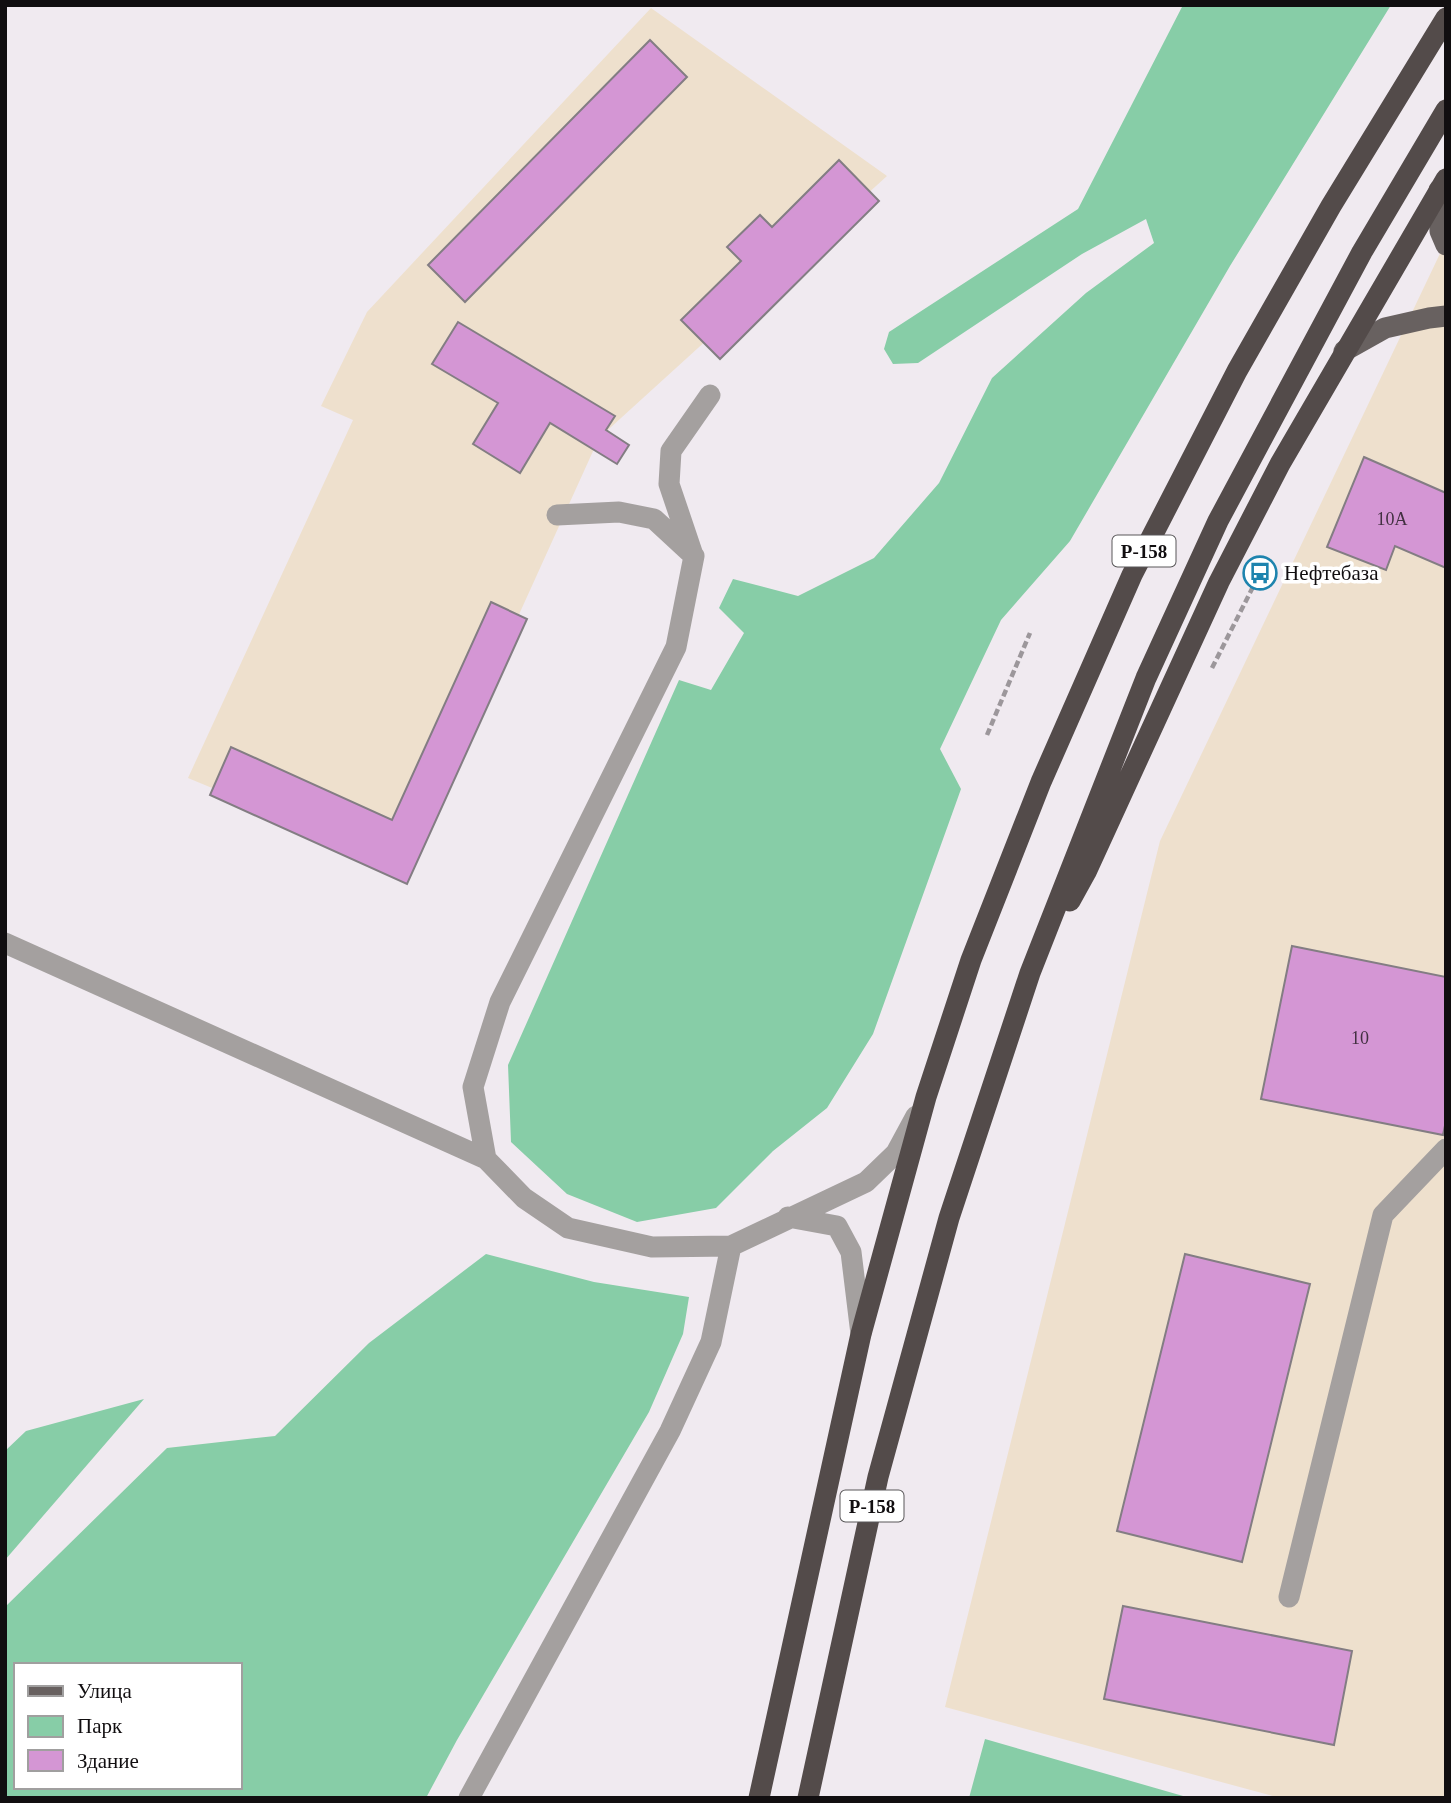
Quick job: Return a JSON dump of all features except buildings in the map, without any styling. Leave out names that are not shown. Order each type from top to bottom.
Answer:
[{"type":"highway","name":"Р-158","points":[[759,1798],[861,1334],[926,1097],[971,960],[1041,782],[1132,575],[1237,371],[1331,206],[1446,18]]},
{"type":"highway","name":"Р-158","points":[[808,1798],[878,1477],[949,1218],[1030,973],[1146,678],[1218,521],[1362,252],[1446,110]]},
{"type":"highway","points":[[1030,973],[1086,872],[1219,582],[1280,464],[1442,184]]},
{"type":"main road","points":[[1442,184],[1440,231],[1446,245]]},
{"type":"main road","points":[[1344,351],[1385,328],[1446,316]]},
{"type":"street","points":[[486,1160],[473,1087],[500,1002],[676,647],[694,556],[669,484],[671,451],[710,395]]},
{"type":"street","points":[[557,515],[619,512],[654,519],[694,556]]},
{"type":"street","points":[[5,943],[486,1160],[523,1198],[568,1228],[652,1247],[731,1246],[866,1182],[896,1153],[926,1097]]},
{"type":"street","points":[[1289,1597],[1383,1214],[1446,1149]]},
{"type":"street","points":[[788,1217],[837,1226],[851,1252],[861,1334]]},
{"type":"street","points":[[469,1798],[670,1431],[711,1342],[731,1246]]},
{"type":"path","points":[[1210,672],[1259,573]]},
{"type":"path","points":[[987,736],[1030,634]]},
{"type":"shaded area","points":[[651,8],[887,176],[599,438],[404,868],[188,778],[353,420],[321,406],[367,312]]},
{"type":"shaded area","points":[[1446,241],[1446,1798],[1280,1798],[945,1707],[1160,841]]},
{"type":"green space","points":[[1183,5],[1391,5],[1230,266],[1070,541],[1001,620],[940,749],[961,789],[873,1034],[827,1108],[773,1151],[716,1208],[637,1222],[567,1194],[511,1142],[508,1065],[679,680],[711,690],[744,633],[719,608],[733,579],[798,596],[874,558],[939,483],[992,378],[1086,293],[1154,243],[1146,219],[1082,254],[918,363],[893,364],[884,349],[889,332],[1078,209]]},
{"type":"green space","points":[[486,1254],[594,1282],[689,1297],[683,1334],[649,1412],[457,1740],[426,1798],[5,1798],[5,1607],[167,1448],[275,1436],[369,1343]]},
{"type":"green space","points":[[144,1399],[5,1560],[5,1451],[26,1431]]},
{"type":"green space","points":[[985,1739],[1190,1798],[969,1798]]},
{"type":"place","name":"Нефтебаза","points":[[1260,573]]}]
